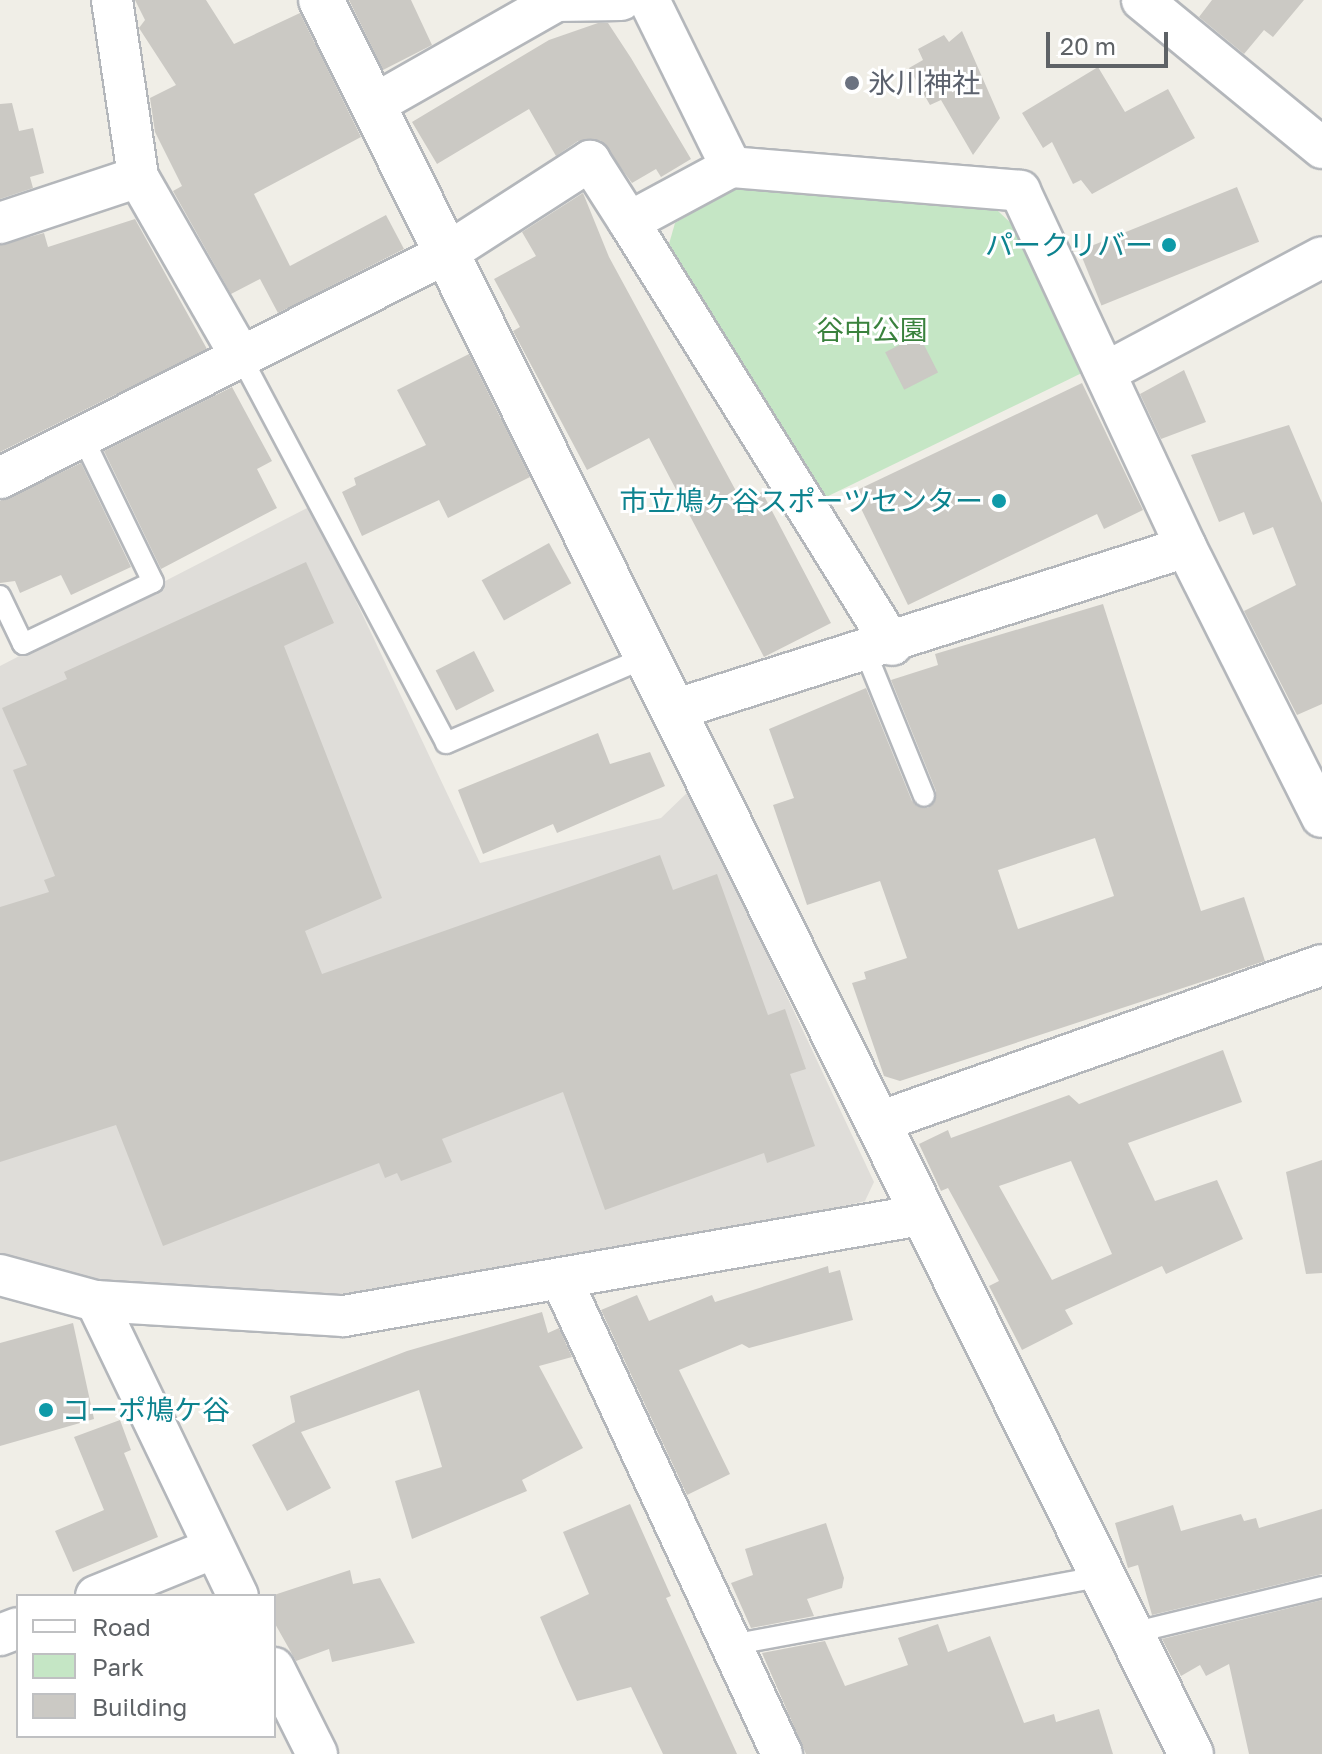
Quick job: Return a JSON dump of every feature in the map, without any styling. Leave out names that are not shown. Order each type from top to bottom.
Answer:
[{"type":"street","points":[[112,0],[138,177],[241,357]]},
{"type":"street","points":[[321,0],[375,104],[444,255],[647,657],[677,709],[1099,1577],[1191,1754]]},
{"type":"street","points":[[375,104],[556,1],[621,0]]},
{"type":"street","points":[[649,0],[731,167]]},
{"type":"street","points":[[1142,0],[1322,148]]},
{"type":"street","points":[[0,478],[84,440],[444,255],[590,161],[629,222],[879,649]]},
{"type":"street","points":[[629,222],[731,167],[1020,191],[1108,371],[1186,547],[1322,817]]},
{"type":"street","points":[[0,223],[138,177]]},
{"type":"street","points":[[1108,371],[1322,257]]},
{"type":"street","points":[[677,709],[879,649],[1186,547]]},
{"type":"street","points":[[876,1123],[1322,965]]},
{"type":"street","points":[[0,1275],[96,1301],[344,1316],[562,1281],[921,1215]]},
{"type":"street","points":[[562,1281],[782,1754]]},
{"type":"street","points":[[96,1301],[237,1594]]},
{"type":"street","points":[[101,1594],[214,1548]]},
{"type":"street","points":[[276,1672],[317,1754]]},
{"type":"lane","points":[[241,357],[446,743],[647,657]]},
{"type":"lane","points":[[0,596],[23,644],[153,582],[84,440]]},
{"type":"lane","points":[[879,649],[924,796]]},
{"type":"lane","points":[[731,1645],[1099,1577]]},
{"type":"lane","points":[[1128,1634],[1322,1587]]},
{"type":"shaded area","points":[[311,506],[480,863],[661,818],[690,790],[874,1182],[865,1201],[704,1240],[328,1296],[110,1288],[0,1258],[0,666]]},
{"type":"green space","name":"谷中公園","points":[[738,185],[998,211],[1014,226],[1086,371],[820,500],[669,244],[675,223]]},
{"type":"building","points":[[135,0],[206,0],[234,44],[300,13],[361,137],[254,194],[290,266],[386,215],[404,249],[278,313],[260,279],[231,294],[173,191],[182,186],[155,132],[150,98],[176,85],[139,28],[145,20]]},
{"type":"building","points":[[349,0],[411,0],[432,45],[383,70]]},
{"type":"building","points":[[1212,0],[1304,0],[1273,37],[1264,30],[1244,54],[1199,17]]},
{"type":"building","points":[[598,23],[608,23],[691,159],[661,177],[656,169],[632,183],[600,140],[578,141],[556,156],[529,109],[437,164],[412,122],[549,40]]},
{"type":"building","points":[[962,31],[1000,118],[973,155],[941,100],[930,105],[909,68],[923,60],[918,49],[944,35],[949,42]]},
{"type":"building","points":[[1098,67],[1125,112],[1168,89],[1195,138],[1092,194],[1081,180],[1073,184],[1052,142],[1043,148],[1022,113]]},
{"type":"building","points":[[12,103],[19,131],[33,128],[44,173],[30,177],[33,188],[0,199],[0,104]]},
{"type":"building","name":"パークリバー","points":[[1237,187],[1259,242],[1101,305],[1079,251]]},
{"type":"building","points":[[583,193],[609,257],[742,502],[762,492],[831,623],[764,657],[649,438],[587,470],[513,331],[520,327],[494,279],[536,256],[522,232]]},
{"type":"building","points":[[135,219],[207,349],[0,452],[0,245],[44,233],[48,247]]},
{"type":"building","points":[[919,335],[938,372],[904,390],[885,352]]},
{"type":"building","points":[[469,354],[530,477],[448,518],[439,500],[362,536],[342,492],[356,485],[354,478],[426,445],[397,390]]},
{"type":"building","points":[[1184,370],[1206,422],[1161,439],[1140,394]]},
{"type":"building","name":"市立鳩ヶ谷スポーツセンター","points":[[1082,383],[1143,510],[1104,529],[1097,514],[908,605],[853,492]]},
{"type":"building","points":[[232,387],[272,461],[257,469],[277,508],[161,569],[104,451]]},
{"type":"building","points":[[1289,425],[1322,503],[1322,704],[1297,715],[1244,611],[1296,585],[1273,527],[1253,535],[1244,512],[1219,522],[1191,455]]},
{"type":"building","points":[[81,463],[131,567],[71,595],[61,575],[20,593],[15,581],[0,583],[0,501]]},
{"type":"building","points":[[549,543],[571,583],[504,621],[482,580]]},
{"type":"building","points":[[306,562],[334,623],[284,646],[382,898],[305,931],[322,974],[660,855],[673,890],[717,874],[768,1015],[785,1009],[806,1069],[790,1074],[815,1146],[767,1163],[764,1153],[605,1210],[563,1092],[442,1139],[452,1162],[401,1181],[397,1173],[385,1178],[379,1163],[163,1246],[116,1125],[0,1162],[0,907],[49,892],[44,880],[55,876],[13,770],[27,765],[2,708],[67,679],[64,672]]},
{"type":"building","points":[[1103,604],[1201,911],[1244,897],[1265,961],[900,1081],[884,1076],[852,983],[866,979],[864,972],[907,958],[880,881],[807,905],[773,805],[794,798],[769,729],[866,688],[912,801],[928,808],[936,791],[891,680],[938,665],[935,654]],"holes":[[[1095,838],[1114,896],[1018,929],[998,870]]]},
{"type":"building","points":[[474,651],[494,691],[456,711],[436,671]]},
{"type":"building","points":[[598,733],[610,764],[650,752],[665,786],[557,833],[553,824],[483,854],[458,790]]},
{"type":"building","points":[[1223,1050],[1242,1102],[1128,1143],[1155,1201],[1217,1180],[1243,1239],[1166,1274],[1162,1266],[1065,1310],[1073,1324],[1022,1350],[989,1286],[999,1281],[948,1188],[941,1191],[919,1144],[948,1130],[951,1138],[1069,1095],[1079,1104]],"holes":[[[1071,1161],[1112,1254],[1052,1280],[999,1186]]]},
{"type":"building","points":[[1322,1160],[1322,1273],[1306,1274],[1286,1172]]},
{"type":"building","points":[[828,1266],[829,1273],[840,1270],[853,1320],[749,1348],[742,1344],[679,1370],[730,1474],[687,1495],[601,1310],[637,1295],[649,1321],[712,1295],[715,1302]]},
{"type":"building","points":[[542,1312],[548,1333],[559,1328],[572,1357],[539,1366],[583,1448],[522,1480],[527,1491],[412,1539],[395,1481],[442,1467],[419,1390],[301,1432],[331,1488],[287,1511],[252,1445],[295,1422],[290,1396],[407,1351]]},
{"type":"building","points":[[73,1323],[94,1419],[0,1446],[0,1343]]},
{"type":"building","points":[[120,1420],[131,1450],[124,1453],[158,1537],[73,1572],[55,1531],[104,1510],[74,1437]]},
{"type":"building","points":[[630,1504],[671,1596],[666,1598],[737,1754],[663,1754],[631,1687],[577,1701],[560,1664],[540,1617],[589,1594],[563,1532]]},
{"type":"building","points":[[1173,1505],[1181,1531],[1241,1514],[1244,1521],[1256,1518],[1259,1528],[1322,1509],[1322,1574],[1152,1615],[1138,1565],[1128,1568],[1115,1523]]},
{"type":"building","points":[[826,1523],[844,1578],[842,1588],[807,1599],[814,1616],[751,1628],[731,1583],[753,1575],[745,1549]]},
{"type":"building","points":[[350,1570],[353,1584],[380,1578],[415,1643],[332,1662],[329,1649],[296,1661],[276,1626],[276,1594]]},
{"type":"building","points":[[1322,1600],[1322,1754],[1249,1754],[1229,1664],[1206,1676],[1200,1665],[1181,1676],[1162,1639]]},
{"type":"building","points":[[938,1624],[948,1652],[990,1636],[1024,1723],[1054,1714],[1056,1722],[1099,1709],[1113,1754],[806,1754],[762,1653],[825,1641],[845,1686],[908,1665],[898,1638]]},
{"type":"place","name":"氷川神社","points":[[852,83]]},
{"type":"place","name":"パークリバー","points":[[1169,245]]},
{"type":"place","name":"市立鳩ヶ谷スポーツセンター","points":[[999,501]]},
{"type":"place","name":"コーポ鳩ケ谷","points":[[46,1410]]}]
